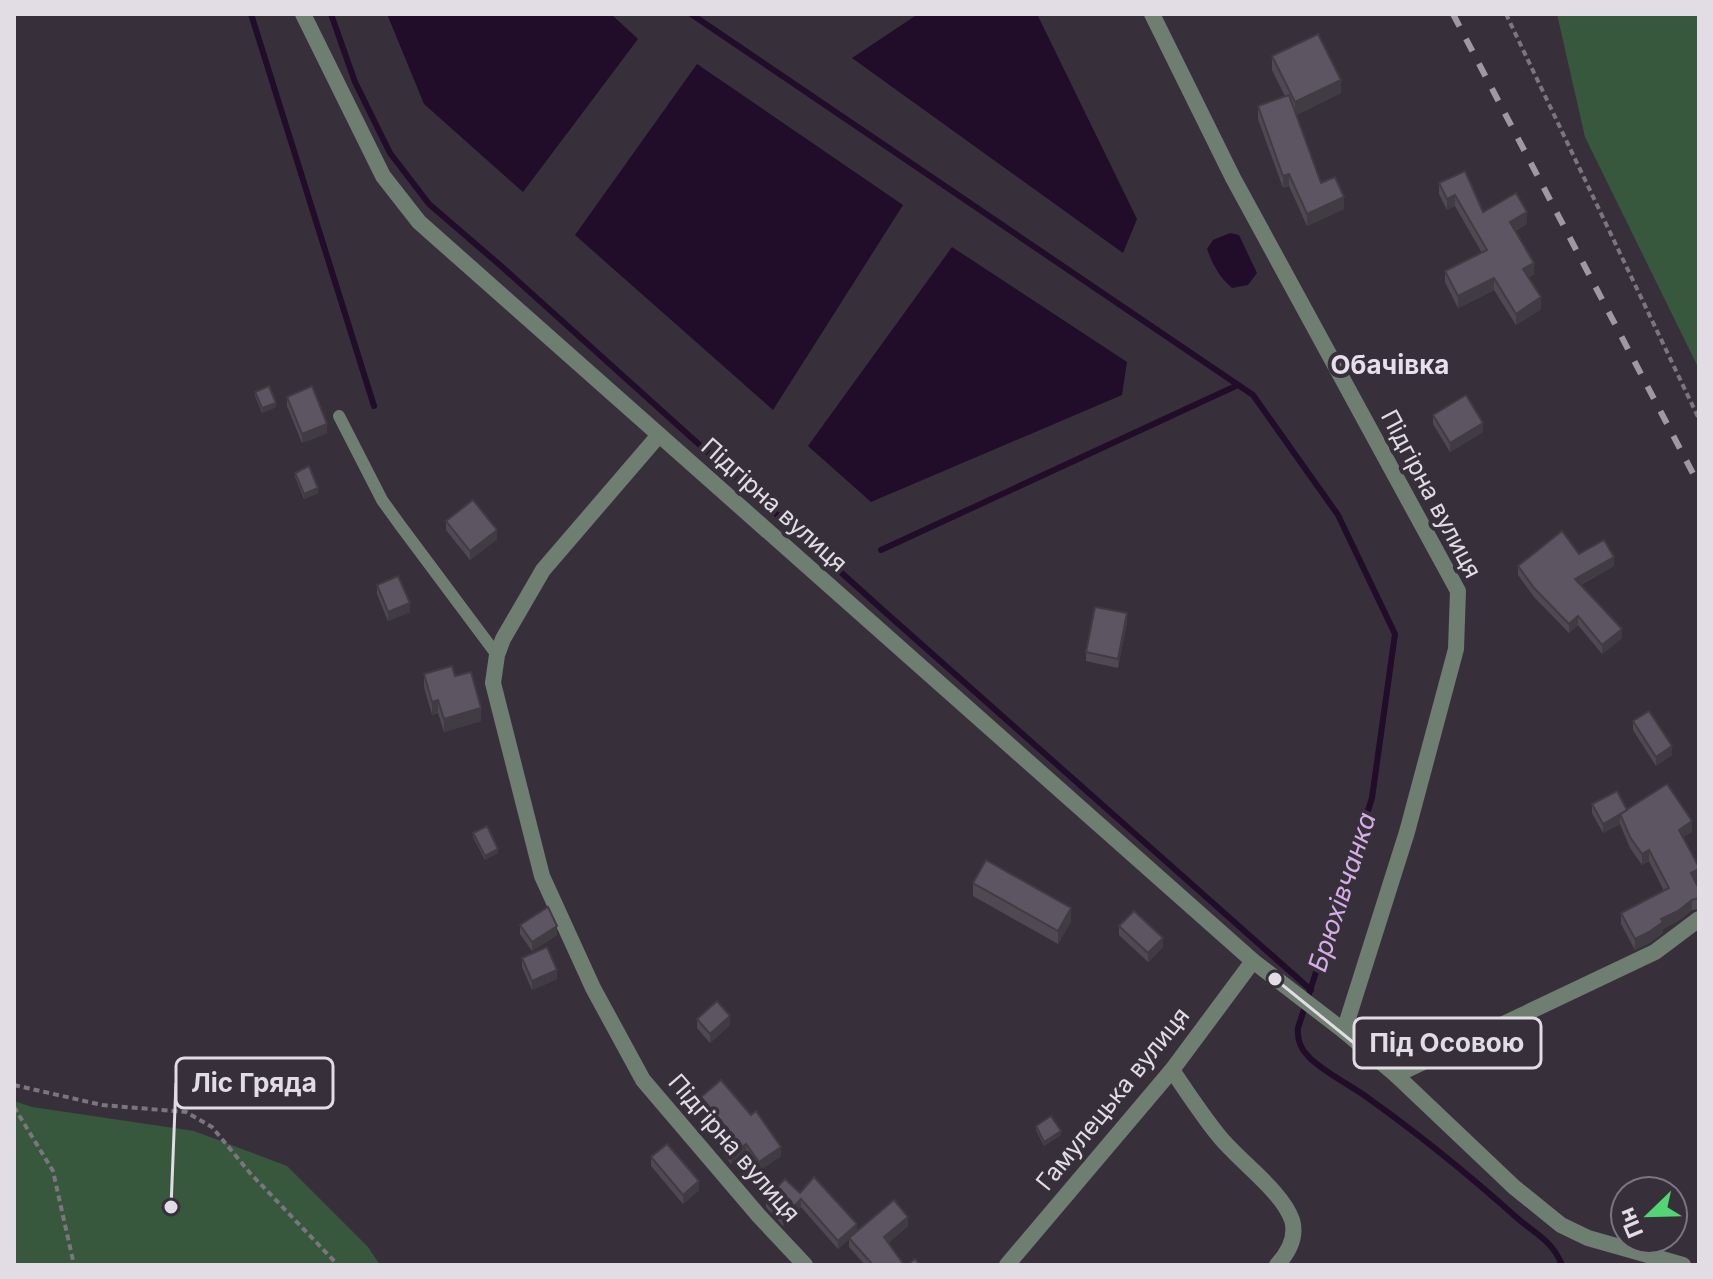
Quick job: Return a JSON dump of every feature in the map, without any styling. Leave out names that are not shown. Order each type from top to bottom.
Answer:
[{"type":"street","name":"Підгірна вулиця","points":[[303,14],[383,176],[419,222],[1253,961],[1396,1075],[1514,1187],[1561,1225],[1588,1238],[1683,1265]]},
{"type":"street","name":"Підгірна вулиця","points":[[1152,14],[1233,178],[1458,591],[1456,649],[1407,832],[1344,1031]]},
{"type":"street","name":"Підгірна вулиця","points":[[659,435],[543,570],[503,639],[493,683],[542,876],[593,988],[643,1080],[805,1265]]},
{"type":"street","points":[[1396,1075],[1655,952],[1699,919]]},
{"type":"street","name":"Гамулецька вулиця","points":[[1007,1265],[1172,1070],[1253,961]]},
{"type":"street","points":[[1172,1070],[1220,1138],[1285,1206],[1293,1223],[1292,1238],[1287,1254],[1277,1265]]},
{"type":"lane","points":[[339,416],[382,500],[497,655]]},
{"type":"path","points":[[1506,14],[1699,419]]},
{"type":"path","points":[[14,1085],[102,1105],[186,1112],[212,1127],[250,1173],[338,1265]]},
{"type":"path","points":[[14,1107],[53,1171],[74,1265]]},
{"type":"green space","points":[[1557,14],[1699,14],[1699,369],[1585,137]]},
{"type":"green space","points":[[14,1101],[32,1107],[194,1131],[287,1166],[368,1247],[380,1265],[14,1265]]},
{"type":"shaded area","points":[[387,14],[611,14],[638,39],[523,192],[424,104]]},
{"type":"shaded area","points":[[918,14],[1037,14],[1137,219],[1123,253],[852,58]]},
{"type":"shaded area","points":[[697,64],[903,205],[773,410],[575,235]]},
{"type":"shaded area","points":[[1230,233],[1239,235],[1257,273],[1248,285],[1232,288],[1223,280],[1207,249],[1213,240]]},
{"type":"shaded area","points":[[952,247],[1127,362],[1122,395],[871,502],[808,446]]},
{"type":"building","points":[[1318,34],[1341,80],[1295,102],[1272,56]]},
{"type":"building","points":[[1289,95],[1321,183],[1335,177],[1344,197],[1307,214],[1289,174],[1283,176],[1258,106]]},
{"type":"building","points":[[1465,171],[1483,212],[1516,193],[1527,212],[1510,222],[1534,263],[1523,269],[1541,297],[1516,314],[1494,278],[1458,296],[1445,271],[1487,250],[1455,195],[1447,199],[1439,183]]},
{"type":"building","points":[[269,386],[276,403],[262,408],[255,392]]},
{"type":"building","points":[[312,386],[327,424],[302,434],[287,397]]},
{"type":"building","points":[[1466,395],[1483,423],[1450,443],[1433,415]]},
{"type":"building","points":[[309,466],[318,488],[304,494],[295,473]]},
{"type":"building","points":[[473,500],[497,530],[470,551],[446,521]]},
{"type":"building","points":[[1562,531],[1579,554],[1604,540],[1614,557],[1575,579],[1622,629],[1602,645],[1578,616],[1569,624],[1534,588],[1518,566]]},
{"type":"building","points":[[398,576],[410,603],[388,612],[377,585]]},
{"type":"building","points":[[1095,607],[1127,613],[1118,659],[1086,652]]},
{"type":"building","points":[[452,666],[455,676],[471,672],[481,708],[444,719],[438,700],[432,702],[424,674]]},
{"type":"building","points":[[1649,711],[1672,746],[1656,757],[1633,721]]},
{"type":"building","points":[[1667,784],[1692,821],[1679,830],[1699,867],[1691,873],[1699,889],[1699,898],[1661,919],[1663,922],[1635,939],[1621,913],[1669,888],[1649,850],[1642,854],[1630,837],[1620,814]]},
{"type":"building","points":[[1617,791],[1627,810],[1603,824],[1592,804]]},
{"type":"building","points":[[487,826],[498,849],[485,856],[473,833]]},
{"type":"building","points":[[986,860],[1071,908],[1058,931],[973,883]]},
{"type":"building","points":[[548,907],[557,926],[532,942],[520,925]]},
{"type":"building","points":[[1134,911],[1163,938],[1148,953],[1119,926]]},
{"type":"building","points":[[547,947],[557,970],[532,981],[522,958]]},
{"type":"building","points":[[717,1001],[730,1016],[710,1034],[697,1019]]},
{"type":"building","points":[[721,1080],[751,1115],[756,1111],[781,1147],[759,1162],[746,1144],[731,1155],[718,1138],[729,1131],[701,1097]]},
{"type":"building","points":[[1051,1116],[1061,1131],[1044,1142],[1036,1126]]},
{"type":"building","points":[[667,1144],[699,1181],[683,1195],[651,1157]]},
{"type":"building","points":[[814,1177],[857,1224],[838,1241],[801,1199],[783,1218],[766,1199],[785,1179],[800,1193]]},
{"type":"building","points":[[894,1200],[908,1217],[884,1237],[904,1265],[873,1265],[849,1238]]},
{"type":"waterway","points":[[251,14],[374,406]]},
{"type":"waterway","name":"Брюхівчанка","points":[[331,14],[355,82],[390,153],[429,204],[1311,990]]},
{"type":"waterway","name":"Брюхівчанка","points":[[691,14],[1253,395],[1338,515],[1395,634],[1372,798],[1298,1028],[1300,1043],[1313,1061],[1406,1126],[1542,1238],[1562,1265]]},
{"type":"waterway","points":[[881,550],[1238,385]]},
{"type":"railway","points":[[1453,14],[1699,485]]},
{"type":"place","name":"Під Осовою","points":[[1275,979]]},
{"type":"place","name":"Ліс Гряда","points":[[171,1207]]},
{"type":"district","name":"Обачівка","points":[[1390,365]]}]
